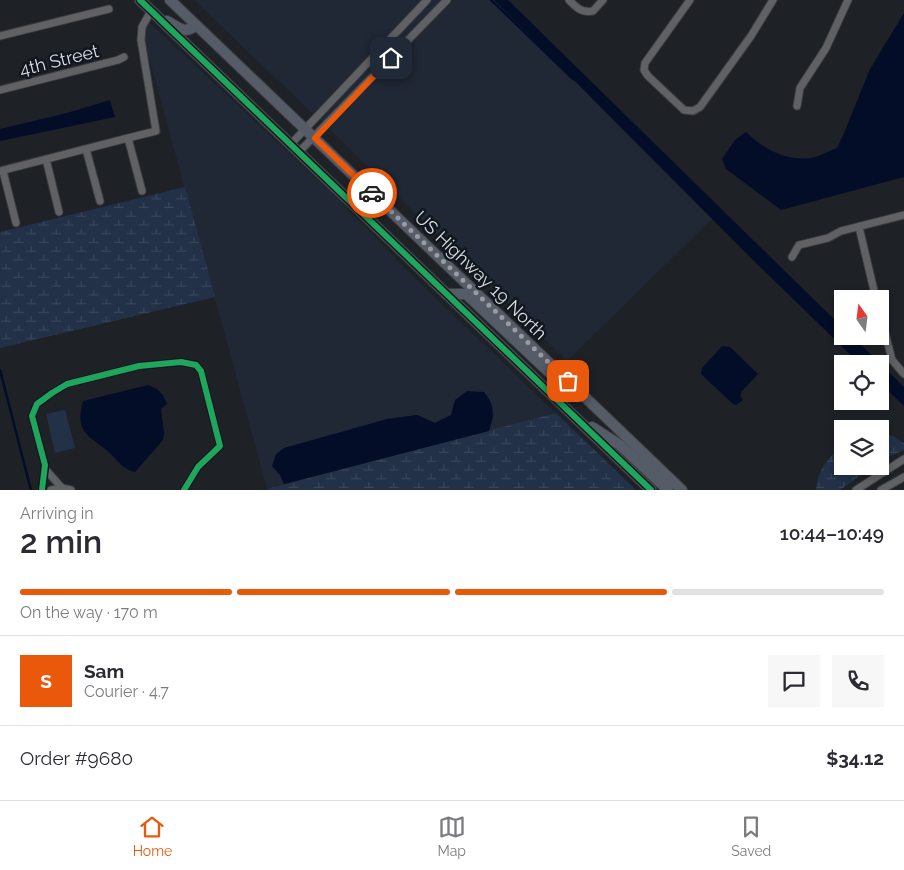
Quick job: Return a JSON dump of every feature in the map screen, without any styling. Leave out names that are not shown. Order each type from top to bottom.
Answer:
[{"type":"highway","points":[[140,0],[652,490]]},
{"type":"highway","name":"US Highway 19 North","points":[[170,0],[682,490]]},
{"type":"highway","points":[[154,13],[186,30],[196,25]]},
{"type":"highway","points":[[446,294],[466,294],[553,376],[573,386]]},
{"type":"highway","points":[[572,414],[620,445],[668,490]]},
{"type":"street","points":[[291,144],[427,0]]},
{"type":"street","points":[[300,152],[447,0]]},
{"type":"street","points":[[569,0],[578,9],[585,12],[593,11],[603,0]]},
{"type":"street","points":[[690,0],[645,63],[644,70],[684,110],[693,111],[700,107],[762,20],[773,0]]},
{"type":"street","points":[[797,106],[800,88],[826,48],[848,0]]},
{"type":"street","points":[[0,36],[109,9]]},
{"type":"street","points":[[16,223],[1,171],[156,131],[141,40],[142,27],[154,13]]},
{"type":"street","name":"4th Street","points":[[0,90],[124,57]]},
{"type":"street","points":[[128,138],[142,191]]},
{"type":"street","points":[[86,149],[100,201]]},
{"type":"street","points":[[46,159],[59,212]]},
{"type":"street","points":[[792,257],[799,245],[828,238],[842,231],[904,215]]},
{"type":"street","points":[[858,227],[874,290]]},
{"type":"street","points":[[888,345],[892,360],[904,374]]},
{"type":"street","points":[[42,490],[46,465],[32,416],[37,404],[67,384],[140,366],[181,362],[196,365],[201,371],[220,446],[198,467],[184,490]]},
{"type":"street","points":[[856,490],[904,460]]},
{"type":"street","points":[[46,470],[62,488]]},
{"type":"street","points":[[881,490],[904,477]]},
{"type":"street","points":[[51,490],[62,488],[71,490]]},
{"type":"shaded area","points":[[194,0],[421,0],[313,114]]},
{"type":"shaded area","points":[[433,0],[441,0],[323,123],[319,119]]},
{"type":"shaded area","points":[[453,0],[494,0],[712,219],[567,361],[329,129]]},
{"type":"shaded area","points":[[494,0],[508,0],[834,319],[834,339]]},
{"type":"shaded area","points":[[904,13],[904,177],[781,210],[726,169],[722,159],[735,140],[746,132],[760,144],[775,153],[792,158],[813,157],[837,148],[870,69]]},
{"type":"shaded area","points":[[149,22],[333,194],[425,288],[556,413],[489,431],[494,415],[455,400],[451,415],[434,423],[417,415],[387,419],[356,429],[272,466],[280,475],[284,484],[267,489],[145,43],[146,29]]},
{"type":"shaded area","points":[[110,100],[115,117],[0,141],[0,129],[67,113]]},
{"type":"shaded area","points":[[840,345],[861,345],[871,355],[851,355]]},
{"type":"shaded area","points":[[722,346],[730,347],[758,374],[742,391],[740,396],[743,400],[736,405],[701,374],[702,368]]},
{"type":"shaded area","points":[[889,372],[904,387],[904,406],[889,392]]},
{"type":"shaded area","points":[[148,385],[160,392],[167,404],[161,409],[163,440],[135,472],[124,467],[86,433],[82,428],[81,412],[83,401]]},
{"type":"shaded area","points":[[467,391],[484,392],[491,402],[493,415],[489,431],[284,484],[280,475],[272,466],[276,454],[284,448],[387,419],[417,415],[435,423],[451,415],[455,400]]},
{"type":"green space","points":[[185,187],[215,297],[0,348],[0,232]]},
{"type":"green space","points":[[65,410],[75,448],[55,453],[46,414]]},
{"type":"green space","points":[[556,413],[636,490],[267,490],[267,489]]},
{"type":"green space","points":[[889,435],[904,443],[904,450],[889,457]]},
{"type":"green space","points":[[834,454],[834,475],[861,475],[840,490],[816,490],[818,477],[827,460]]},
{"type":"waterway","points":[[491,0],[573,79]]},
{"type":"waterway","points":[[0,370],[31,490]]},
{"type":"cycle path","points":[[140,0],[651,490]]},
{"type":"cycle path","points":[[42,490],[45,465],[32,416],[37,404],[67,384],[139,366],[181,362],[196,365],[201,371],[220,446],[198,467],[184,490]]},
{"type":"way so far","points":[[372,193],[568,381]]},
{"type":"route","points":[[372,193],[315,138],[391,58]]}]
